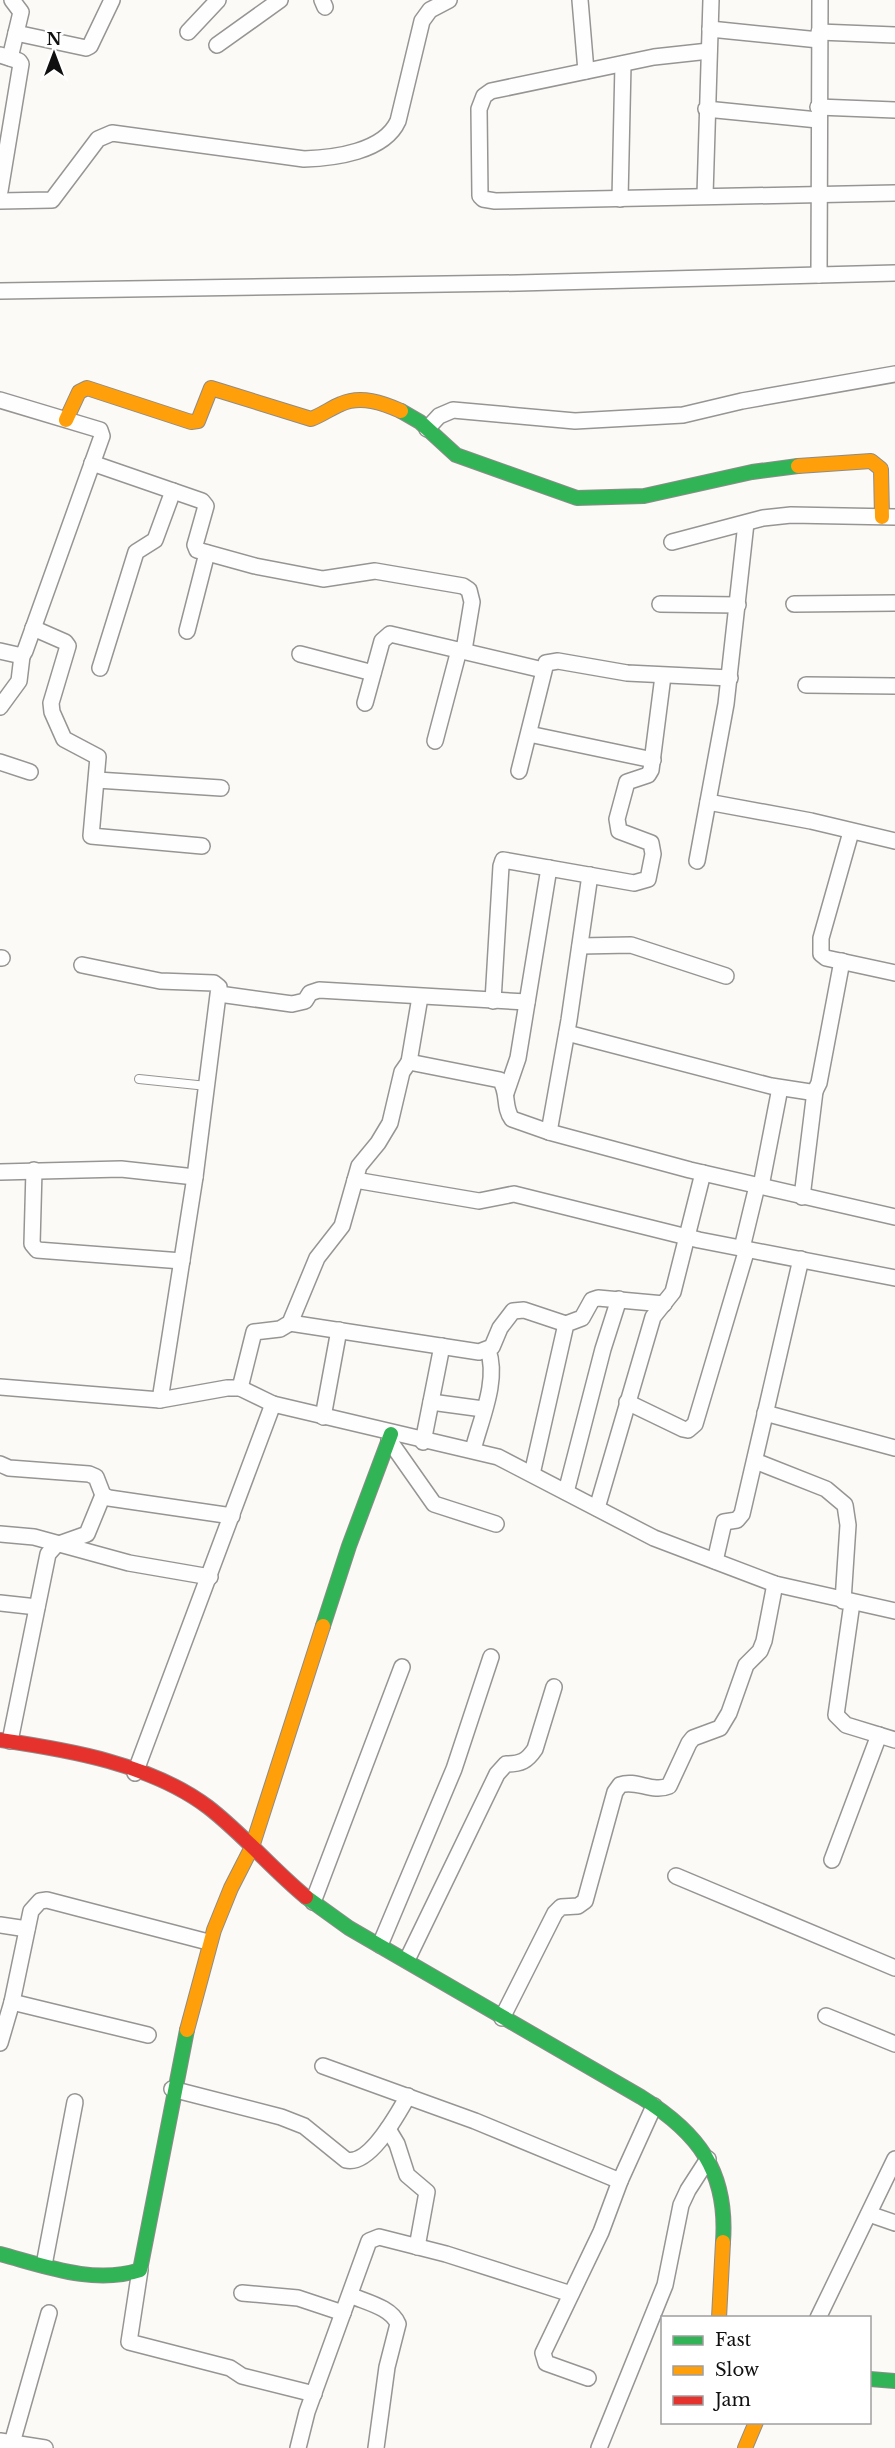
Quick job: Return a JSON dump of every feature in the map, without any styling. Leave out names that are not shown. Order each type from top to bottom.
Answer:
[{"type":"street","points":[[0,191],[21,64],[5,56],[16,33],[21,12],[12,0]]},
{"type":"street","points":[[16,33],[86,48],[90,46],[112,0]]},
{"type":"street","points":[[188,32],[218,0]]},
{"type":"street","points":[[217,45],[256,6],[280,0]]},
{"type":"street","points":[[0,201],[52,200],[98,139],[112,133],[304,159],[328,158],[376,143],[389,135],[398,121],[422,21],[430,10],[449,0]]},
{"type":"street","points":[[580,0],[586,71]]},
{"type":"street","points":[[705,195],[711,0]]},
{"type":"street","points":[[819,275],[820,0]]},
{"type":"street","points":[[710,29],[819,36],[895,34]]},
{"type":"street","points":[[709,51],[623,64],[491,91],[484,96],[479,109],[480,196],[483,199],[495,201],[895,193]]},
{"type":"street","points":[[620,199],[623,64]]},
{"type":"street","points":[[706,109],[818,113],[895,110]]},
{"type":"street","points":[[0,291],[518,283],[895,273]]},
{"type":"street","points":[[427,429],[439,416],[453,410],[575,421],[683,415],[742,401],[895,374]]},
{"type":"street","points":[[66,420],[79,392],[87,388],[195,422],[209,391],[216,388],[311,419],[350,401],[376,403],[413,418],[449,452],[462,458],[577,498],[596,500],[656,496],[754,472],[834,462],[871,461],[878,464],[889,476],[889,517],[790,515],[746,523],[672,542]]},
{"type":"street","points":[[0,400],[101,433],[22,656],[19,681],[0,706]]},
{"type":"street","points":[[92,463],[205,504],[195,548],[207,553],[323,579],[375,571],[463,586],[469,590],[472,602],[435,741]]},
{"type":"street","points":[[100,668],[136,552],[155,540],[173,491]]},
{"type":"street","points":[[697,861],[730,678],[746,523]]},
{"type":"street","points":[[187,631],[207,553]]},
{"type":"street","points":[[794,604],[895,603]]},
{"type":"street","points":[[660,604],[738,605]]},
{"type":"street","points":[[33,628],[66,642],[68,646],[51,707],[64,739],[98,757],[91,836],[202,846]]},
{"type":"street","points":[[365,703],[382,641],[390,634],[543,670]]},
{"type":"street","points":[[0,651],[22,656]]},
{"type":"street","points":[[300,654],[373,673]]},
{"type":"street","points":[[519,771],[546,663],[558,661],[627,673],[663,676],[730,678]]},
{"type":"street","points":[[494,1001],[501,862],[515,860],[634,883],[648,879],[653,854],[651,843],[619,831],[617,819],[627,783],[648,775],[653,760],[663,676]]},
{"type":"street","points":[[806,685],[895,686]]},
{"type":"street","points":[[529,734],[653,760]]},
{"type":"street","points":[[0,762],[30,772]]},
{"type":"street","points":[[97,780],[221,788]]},
{"type":"street","points":[[708,802],[792,817],[895,841]]},
{"type":"street","points":[[851,832],[819,949],[826,958],[895,973]]},
{"type":"street","points":[[506,1093],[518,1058],[549,868]]},
{"type":"street","points":[[549,1132],[567,1033],[590,875]]},
{"type":"street","points":[[580,946],[631,945],[726,976]]},
{"type":"street","points":[[802,1197],[815,1091],[842,961]]},
{"type":"street","points":[[82,965],[160,981],[214,983],[219,987],[195,1177],[160,1400]]},
{"type":"street","points":[[219,994],[292,1004],[305,1001],[310,993],[319,990],[528,1002]]},
{"type":"street","points":[[240,1388],[254,1332],[280,1329],[290,1323],[316,1258],[342,1226],[362,1160],[378,1143],[390,1123],[402,1072],[409,1062],[420,997]]},
{"type":"street","points":[[567,1033],[780,1088],[804,1092],[815,1091]]},
{"type":"street","points":[[409,1062],[493,1076],[500,1080],[506,1093],[507,1107],[512,1119],[549,1132],[702,1173],[895,1216]]},
{"type":"street","points":[[627,1402],[683,1429],[688,1430],[695,1424],[744,1249],[780,1088]]},
{"type":"street","points":[[0,1172],[121,1169],[195,1177]]},
{"type":"street","points":[[34,1170],[32,1244],[37,1250],[182,1261]]},
{"type":"street","points":[[597,1508],[653,1317],[673,1292],[702,1173]]},
{"type":"street","points":[[355,1180],[479,1201],[514,1194],[687,1237],[895,1278]]},
{"type":"street","points":[[715,1561],[724,1522],[737,1520],[742,1514],[801,1259]]},
{"type":"street","points":[[473,1450],[492,1374],[488,1350],[513,1311],[524,1310],[566,1324],[582,1318],[592,1300],[598,1298],[664,1304]]},
{"type":"street","points":[[566,1492],[603,1349],[619,1299]]},
{"type":"street","points":[[290,1323],[442,1346],[488,1350]]},
{"type":"street","points":[[532,1474],[560,1340],[566,1324]]},
{"type":"street","points":[[323,1417],[339,1330]]},
{"type":"street","points":[[423,1442],[442,1346]]},
{"type":"street","points":[[0,1387],[160,1400],[226,1388],[240,1388],[273,1404],[390,1437],[473,1450],[498,1457],[654,1538],[776,1584],[895,1611]]},
{"type":"street","points":[[431,1402],[483,1409]]},
{"type":"street","points":[[135,1773],[273,1404]]},
{"type":"street","points":[[765,1413],[895,1448]]},
{"type":"street","points":[[390,1437],[434,1504],[496,1524]]},
{"type":"street","points":[[314,2394],[242,2376],[230,2368],[129,2342],[172,2089],[208,1942],[235,1874],[252,1847],[349,1546],[390,1437]]},
{"type":"street","points":[[755,1461],[826,1489],[845,1505],[848,1525],[848,1602],[836,1715],[846,1725],[895,1740]]},
{"type":"street","points":[[0,1464],[9,1468],[88,1474],[96,1478],[103,1495],[87,1534],[56,1545],[48,1554],[5,1741],[102,1761],[180,1790],[201,1802],[273,1869],[313,1902],[502,2018],[654,2106],[683,2128],[708,2159],[722,2187],[724,2209],[719,2316]]},
{"type":"street","points":[[103,1495],[232,1516]]},
{"type":"street","points":[[0,1534],[34,1537],[56,1545],[129,1563],[210,1577]]},
{"type":"street","points":[[502,2018],[555,1913],[561,1907],[578,1906],[585,1901],[615,1792],[620,1785],[633,1784],[662,1789],[669,1786],[688,1743],[693,1738],[720,1728],[729,1713],[746,1665],[760,1651],[776,1584]]},
{"type":"street","points":[[0,1603],[37,1607]]},
{"type":"street","points":[[380,1945],[454,1769],[491,1657]]},
{"type":"street","points":[[313,1902],[402,1667]]},
{"type":"street","points":[[407,1960],[497,1774],[506,1764],[521,1763],[535,1749],[554,1687]]},
{"type":"street","points":[[832,1860],[879,1735]]},
{"type":"street","points":[[676,1875],[895,1968]]},
{"type":"street","points":[[0,2043],[35,1904],[47,1900],[208,1942]]},
{"type":"street","points":[[0,1925],[27,1929]]},
{"type":"street","points":[[12,2002],[148,2035]]},
{"type":"street","points":[[826,2016],[895,2044]]},
{"type":"street","points":[[323,2066],[408,2096],[620,2181]]},
{"type":"street","points":[[172,2089],[281,2117],[304,2127],[346,2160],[354,2162],[368,2152],[388,2128],[408,2096]]},
{"type":"street","points":[[44,2265],[75,2102]]},
{"type":"street","points":[[588,2378],[546,2363],[543,2353],[601,2232],[620,2181],[654,2106]]},
{"type":"street","points":[[388,2128],[397,2144],[407,2175],[427,2193],[417,2247]]},
{"type":"street","points":[[599,2448],[665,2285],[681,2205],[708,2159]]},
{"type":"street","points":[[819,2316],[895,2160]]},
{"type":"street","points":[[869,2214],[895,2223]]},
{"type":"street","points":[[298,2448],[314,2394],[373,2238],[378,2237],[417,2247],[571,2294]]},
{"type":"street","points":[[0,2254],[82,2274],[127,2276],[140,2270]]},
{"type":"street","points":[[242,2293],[298,2298],[343,2313]]},
{"type":"street","points":[[350,2295],[387,2311],[395,2318],[398,2325],[387,2367],[376,2448]]},
{"type":"street","points":[[45,2448],[6,2442],[49,2313]]},
{"type":"street","points":[[871,2379],[895,2381]]},
{"type":"street","points":[[745,2448],[755,2424]]},
{"type":"lane","points":[[139,1079],[207,1086]]},
{"type":"traffic: fast","points":[[401,411],[420,422],[456,455],[577,498],[644,496],[752,472],[798,466]]},
{"type":"traffic: fast","points":[[323,1626],[349,1546],[391,1434]]},
{"type":"traffic: fast","points":[[306,1897],[349,1928],[641,2097],[679,2125],[694,2140],[715,2175],[723,2217],[723,2242]]},
{"type":"traffic: fast","points":[[0,2254],[87,2275],[105,2276],[140,2270],[187,2030]]},
{"type":"traffic: fast","points":[[871,2379],[895,2381]]},
{"type":"traffic: slow","points":[[66,420],[79,392],[87,388],[191,422],[198,421],[211,388],[311,419],[341,404],[356,400],[379,403],[401,411]]},
{"type":"traffic: slow","points":[[798,466],[871,461],[881,469],[882,517]]},
{"type":"traffic: slow","points":[[187,2030],[214,1930],[231,1888],[252,1847],[323,1626]]},
{"type":"traffic: slow","points":[[719,2316],[723,2242]]},
{"type":"traffic: slow","points":[[745,2448],[755,2424]]},
{"type":"traffic: jam","points":[[0,1740],[108,1761],[161,1780],[186,1792],[221,1817],[306,1897]]}]
